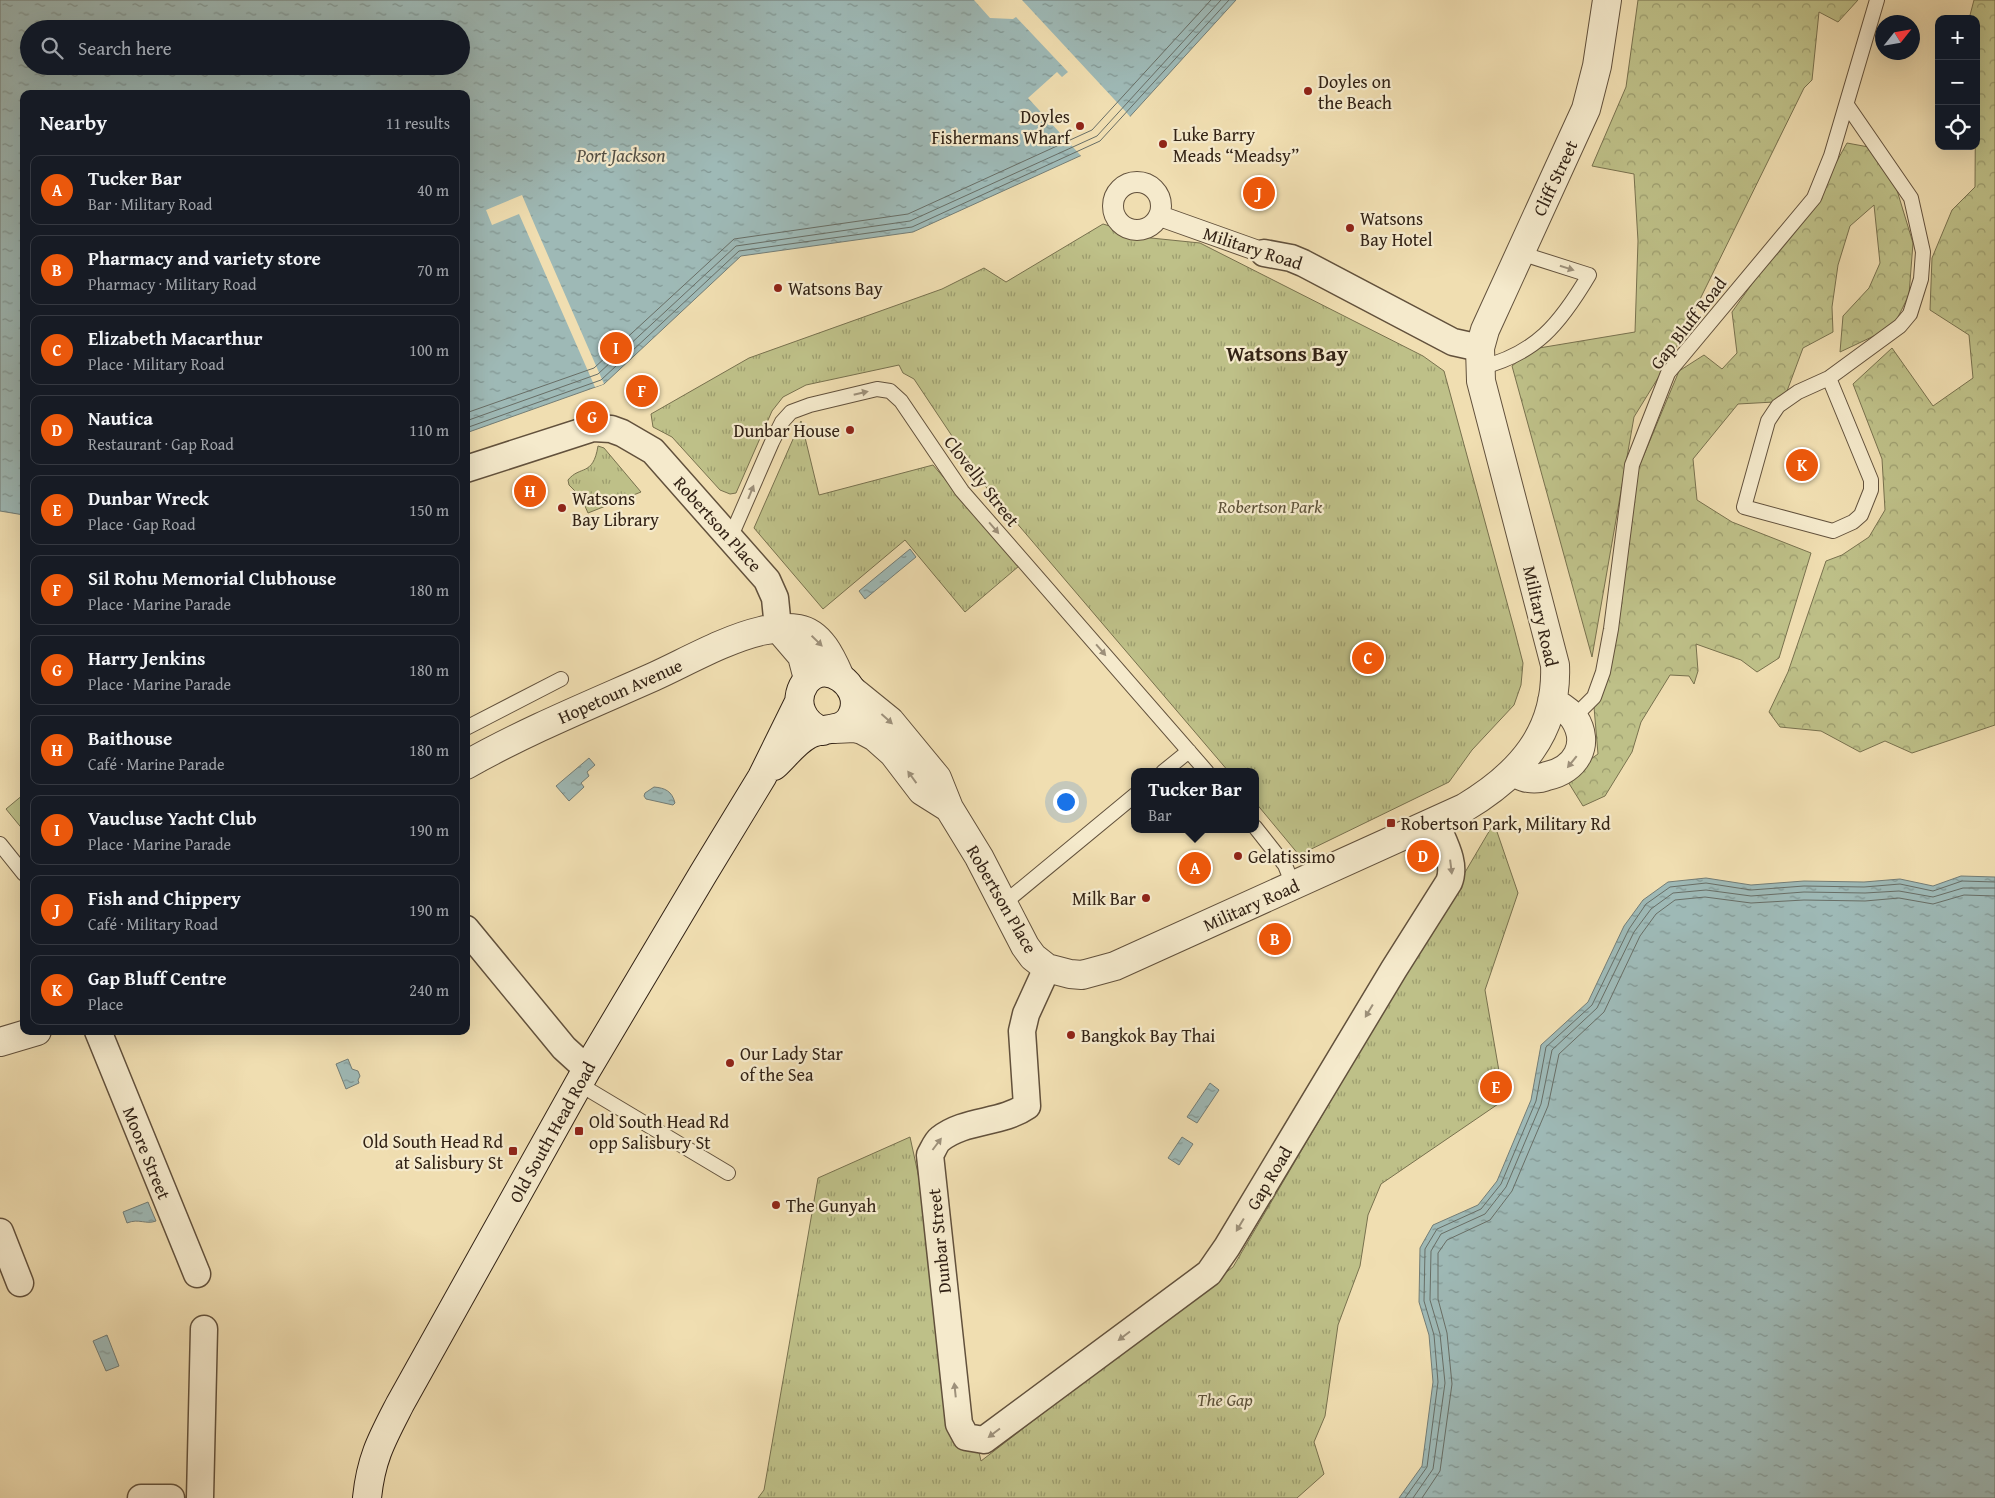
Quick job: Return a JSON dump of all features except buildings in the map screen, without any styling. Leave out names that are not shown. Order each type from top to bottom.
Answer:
[{"type":"street","name":"Cliff Street","points":[[1480,358],[1485,330],[1586,109],[1597,66],[1607,0]]},
{"type":"street","name":"Military Road","points":[[1047,968],[1082,975],[1115,966],[1464,808],[1487,794],[1525,760],[1539,736],[1552,701],[1555,682],[1552,649],[1481,381],[1480,358],[1454,342],[1303,263],[1291,258],[1264,253],[1160,216]]},
{"type":"street","name":"Robertson Place","points":[[470,467],[509,456],[585,429],[611,429],[631,437],[653,451],[728,533],[767,580],[775,598],[778,628]]},
{"type":"street","points":[[778,628],[802,656],[803,691],[800,710],[806,721],[816,729],[829,730],[847,722],[853,714],[855,698],[846,684],[824,673],[803,691]]},
{"type":"street","name":"Hopetoun Avenue","points":[[470,763],[527,733],[708,652],[752,634],[778,628],[801,630],[811,634],[822,644],[846,684]]},
{"type":"street","name":"Robertson Place","points":[[846,684],[890,721],[937,778],[949,808],[1004,904],[1025,946],[1033,957],[1047,968],[1026,1014],[1022,1032],[1026,1106]]},
{"type":"street","name":"Old South Head Road","points":[[367,1498],[375,1455],[384,1434],[583,1076],[702,874],[762,777],[803,691]]},
{"type":"street","points":[[1513,772],[1528,778],[1542,778],[1554,775],[1570,767],[1579,754],[1581,740],[1574,718],[1566,709],[1552,701]]},
{"type":"street","name":"Robertson Place","points":[[829,730],[854,728],[875,737],[894,753],[922,791],[949,808]]},
{"type":"street","name":"Old South Head Road","points":[[762,777],[806,736],[814,732],[829,730]]},
{"type":"street","name":"Gap Road","points":[[966,1438],[984,1440],[1208,1273],[1227,1247],[1394,969],[1449,882],[1453,870],[1452,863],[1435,821]]},
{"type":"street","points":[[470,934],[564,1048],[583,1076]]},
{"type":"street","points":[[0,1042],[23,1035]]},
{"type":"street","name":"Moore Street","points":[[100,1035],[196,1274]]},
{"type":"street","name":"Dunbar Street","points":[[966,1438],[959,1424],[930,1155],[939,1139],[962,1127],[1017,1112],[1026,1106]]},
{"type":"street","points":[[0,1232],[20,1283]]},
{"type":"street","points":[[200,1498],[204,1329]]},
{"type":"street","points":[[141,1498],[171,1498]]},
{"type":"lane","name":"Gap Bluff Road","points":[[1574,718],[1594,697],[1603,672],[1611,629],[1632,465],[1668,373],[1814,198],[1831,156],[1878,0]]},
{"type":"lane","points":[[1830,378],[1871,480],[1871,490],[1861,515],[1853,522],[1832,531],[1744,507],[1768,422],[1773,412],[1787,399],[1830,378],[1900,326],[1910,314],[1921,279],[1923,252],[1911,198],[1846,104]]},
{"type":"lane","points":[[1480,358],[1514,357],[1550,331],[1589,275],[1520,253]]},
{"type":"lane","name":"Clovelly Street","points":[[728,533],[735,527],[772,442],[782,422],[791,412],[810,404],[877,389],[890,391],[901,401],[962,491],[1204,768]]},
{"type":"lane","points":[[470,726],[561,679]]},
{"type":"lane","points":[[1168,768],[1189,751]]},
{"type":"lane","points":[[1004,904],[1131,798]]},
{"type":"lane","points":[[1259,832],[1285,865],[1293,885]]},
{"type":"lane","points":[[0,844],[20,869]]},
{"type":"lane","points":[[583,1076],[728,1173]]},
{"type":"green space","points":[[1638,0],[1858,0],[1838,22],[1819,12],[1812,80],[1804,88],[1674,352],[1634,417],[1592,657],[1512,366],[1533,349],[1635,332],[1638,241],[1634,174],[1592,166],[1626,87]]},
{"type":"green space","points":[[1974,0],[1995,0],[1995,725],[1912,753],[1885,741],[1860,752],[1821,731],[1780,727],[1769,712],[1788,672],[1826,561],[1842,555],[1869,537],[1885,510],[1882,459],[1853,384],[1892,348],[1933,406],[1973,378],[1969,335],[1930,310],[1932,258],[1952,210],[1975,187],[1975,150],[1980,150],[1980,15],[1970,15]]},
{"type":"green space","points":[[1847,143],[1874,148],[1896,187],[1913,243],[1909,295],[1893,327],[1840,352],[1843,316],[1869,288],[1880,263],[1874,205],[1850,226],[1838,265],[1832,307],[1833,332],[1803,348],[1787,391],[1774,402],[1738,404],[1693,459],[1697,500],[1732,522],[1811,553],[1779,658],[1757,672],[1741,660],[1696,644],[1698,671],[1694,684],[1689,676],[1670,675],[1641,722],[1632,752],[1605,796],[1583,806],[1565,777],[1598,754],[1594,707],[1618,624],[1638,469],[1679,371],[1704,355],[1722,369],[1737,353],[1732,312],[1828,177]]},
{"type":"green space","name":"Robertson Park","points":[[1103,224],[1151,238],[1200,243],[1423,356],[1444,371],[1523,663],[1521,685],[1514,705],[1472,750],[1449,782],[1299,855],[1259,807],[1259,768],[1226,768],[986,487],[914,379],[903,373],[899,365],[806,385],[783,397],[772,411],[736,493],[730,494],[720,490],[672,437],[653,427],[651,414],[749,358],[942,289],[984,268],[1006,282]]},
{"type":"green space","points":[[801,421],[819,495],[933,465],[1019,566],[965,612],[905,540],[823,609],[754,528]]},
{"type":"green space","points":[[598,446],[604,448],[641,492],[588,513],[581,497],[569,485],[568,480],[586,469],[593,462]]},
{"type":"green space","points":[[20,797],[20,826],[6,809]]},
{"type":"green space","name":"The Gap","points":[[1494,823],[1518,893],[1485,990],[1504,1100],[1381,1184],[1368,1215],[1360,1266],[1338,1325],[1325,1416],[1314,1442],[1324,1474],[1297,1498],[758,1498],[764,1490],[818,1178],[910,1137],[981,1461],[1233,1267]]},
{"type":"water","name":"Port Jackson","points":[[0,0],[1236,0],[1104,145],[913,232],[741,256],[604,384],[470,432],[470,90],[20,90],[20,514],[0,511]]},
{"type":"water","points":[[910,549],[916,557],[865,599],[859,591]]},
{"type":"water","points":[[589,758],[595,765],[587,772],[589,776],[581,783],[584,787],[569,801],[556,786]]},
{"type":"water","points":[[654,787],[668,791],[675,803],[673,805],[646,799],[645,793]]},
{"type":"water","points":[[1961,876],[1995,877],[1995,1498],[1399,1498],[1422,1466],[1433,1382],[1429,1335],[1419,1302],[1420,1248],[1433,1225],[1478,1205],[1497,1181],[1531,1100],[1541,1045],[1588,1002],[1624,926],[1643,900],[1668,882],[1706,878],[1751,885],[1804,881],[1864,882],[1900,879],[1933,886]]},
{"type":"water","points":[[348,1059],[352,1069],[358,1071],[360,1076],[359,1083],[346,1089],[336,1064]]},
{"type":"water","points":[[1210,1083],[1219,1090],[1197,1123],[1187,1117]]},
{"type":"water","points":[[1182,1137],[1193,1144],[1179,1165],[1168,1158]]},
{"type":"water","points":[[148,1202],[156,1221],[127,1223],[123,1212]]},
{"type":"water","points":[[107,1335],[119,1366],[106,1371],[93,1341]]},
{"type":"pier","points":[[974,0],[1022,0],[1132,119],[1105,147],[1083,158],[1028,98],[1057,72],[1062,77],[1068,72],[1016,17],[1013,19],[990,18]]},
{"type":"pier","points":[[522,195],[604,384],[595,387],[519,214],[492,225],[486,210]]},
{"type":"place","name":"Doyles on the Beach","points":[[1308,91]]},
{"type":"place","name":"Doyles Fishermans Wharf","points":[[1080,126]]},
{"type":"place","name":"Luke Barry Meads “Meadsy”","points":[[1163,144]]},
{"type":"place","name":"Fish and Chippery","points":[[1259,193]]},
{"type":"place","name":"Watsons Bay Hotel","points":[[1350,228]]},
{"type":"place","name":"Watsons Bay","points":[[778,288]]},
{"type":"place","name":"Vaucluse Yacht Club","points":[[616,348]]},
{"type":"place","name":"Sil Rohu Memorial Clubhouse","points":[[642,391]]},
{"type":"place","name":"Harry Jenkins","points":[[592,417]]},
{"type":"place","name":"Dunbar House","points":[[850,430]]},
{"type":"place","name":"Gap Bluff Centre","points":[[1802,465]]},
{"type":"place","name":"Baithouse","points":[[530,491]]},
{"type":"place","name":"Watsons Bay Library","points":[[562,508]]},
{"type":"place","name":"Elizabeth Macarthur","points":[[1368,658]]},
{"type":"place","name":"Robertson Park, Military Rd","points":[[1391,823]]},
{"type":"place","name":"Gelatissimo","points":[[1238,856]]},
{"type":"place","name":"Nautica","points":[[1423,856]]},
{"type":"place","name":"Tucker Bar","points":[[1195,868]]},
{"type":"place","name":"Milk Bar","points":[[1146,898]]},
{"type":"place","name":"Pharmacy and variety store","points":[[1275,939]]},
{"type":"place","name":"Bangkok Bay Thai","points":[[1071,1035]]},
{"type":"place","name":"Our Lady Star of the Sea","points":[[730,1063]]},
{"type":"place","name":"Dunbar Wreck","points":[[1496,1087]]},
{"type":"place","name":"Old South Head Rd opp Salisbury St","points":[[579,1131]]},
{"type":"place","name":"Old South Head Rd at Salisbury St","points":[[513,1151]]},
{"type":"place","name":"The Gunyah","points":[[776,1205]]},
{"type":"district","name":"Watsons Bay","points":[[1287,353]]}]
